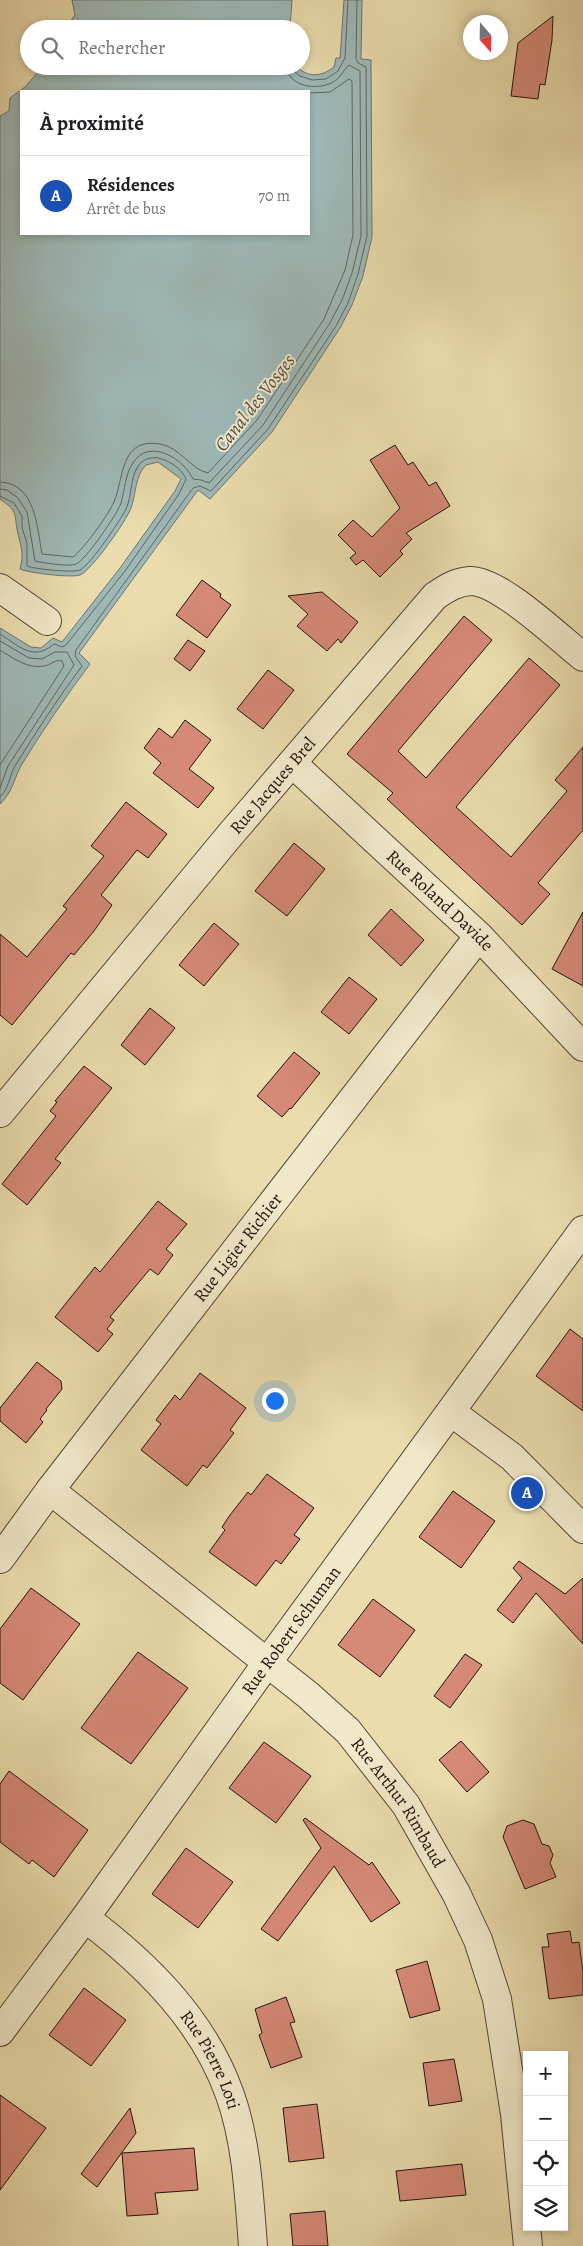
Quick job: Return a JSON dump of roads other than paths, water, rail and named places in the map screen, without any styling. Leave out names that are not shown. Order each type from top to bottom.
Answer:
[{"type":"street","name":"Rue Jacques Brel","points":[[0,1113],[292,762],[435,596],[452,584],[471,581],[490,585],[514,601],[583,657]]},
{"type":"street","points":[[0,588],[47,620]]},
{"type":"street","name":"Rue Roland Davide","points":[[292,762],[479,936],[583,1047]]},
{"type":"street","name":"Rue Ligier Richier","points":[[0,1559],[50,1490],[479,936]]},
{"type":"street","name":"Rue Robert Schuman","points":[[0,2032],[85,1918],[267,1663],[583,1230]]},
{"type":"street","points":[[451,1412],[512,1457],[583,1529]]},
{"type":"street","name":"Rue Arthur Rimbaud","points":[[50,1490],[308,1695],[348,1731],[406,1805],[456,1893],[478,1940],[497,1999],[515,2114],[528,2246]]},
{"type":"street","name":"Rue Pierre Loti","points":[[85,1918],[120,1944],[173,1996],[210,2049],[230,2096],[240,2134],[248,2182],[253,2246]]},
{"type":"water","points":[[72,0],[292,0],[291,20],[71,20],[75,15]]},
{"type":"water","name":"Canal des Vosges","points":[[344,0],[362,0],[361,59],[371,60],[372,237],[363,276],[352,305],[340,328],[272,432],[210,499],[198,490],[79,653],[90,664],[38,739],[22,764],[11,789],[0,804],[0,628],[31,647],[41,648],[53,638],[62,642],[120,568],[175,491],[181,479],[158,462],[146,465],[140,474],[133,503],[123,523],[92,565],[80,575],[50,575],[20,569],[22,553],[15,515],[12,509],[0,499],[0,116],[9,111],[10,98],[20,91],[20,235],[310,235],[310,90],[21,90],[35,75],[315,75],[324,73],[334,67],[336,58],[340,58]]},
{"type":"place","name":"Résidences","points":[[527,1493]]}]
